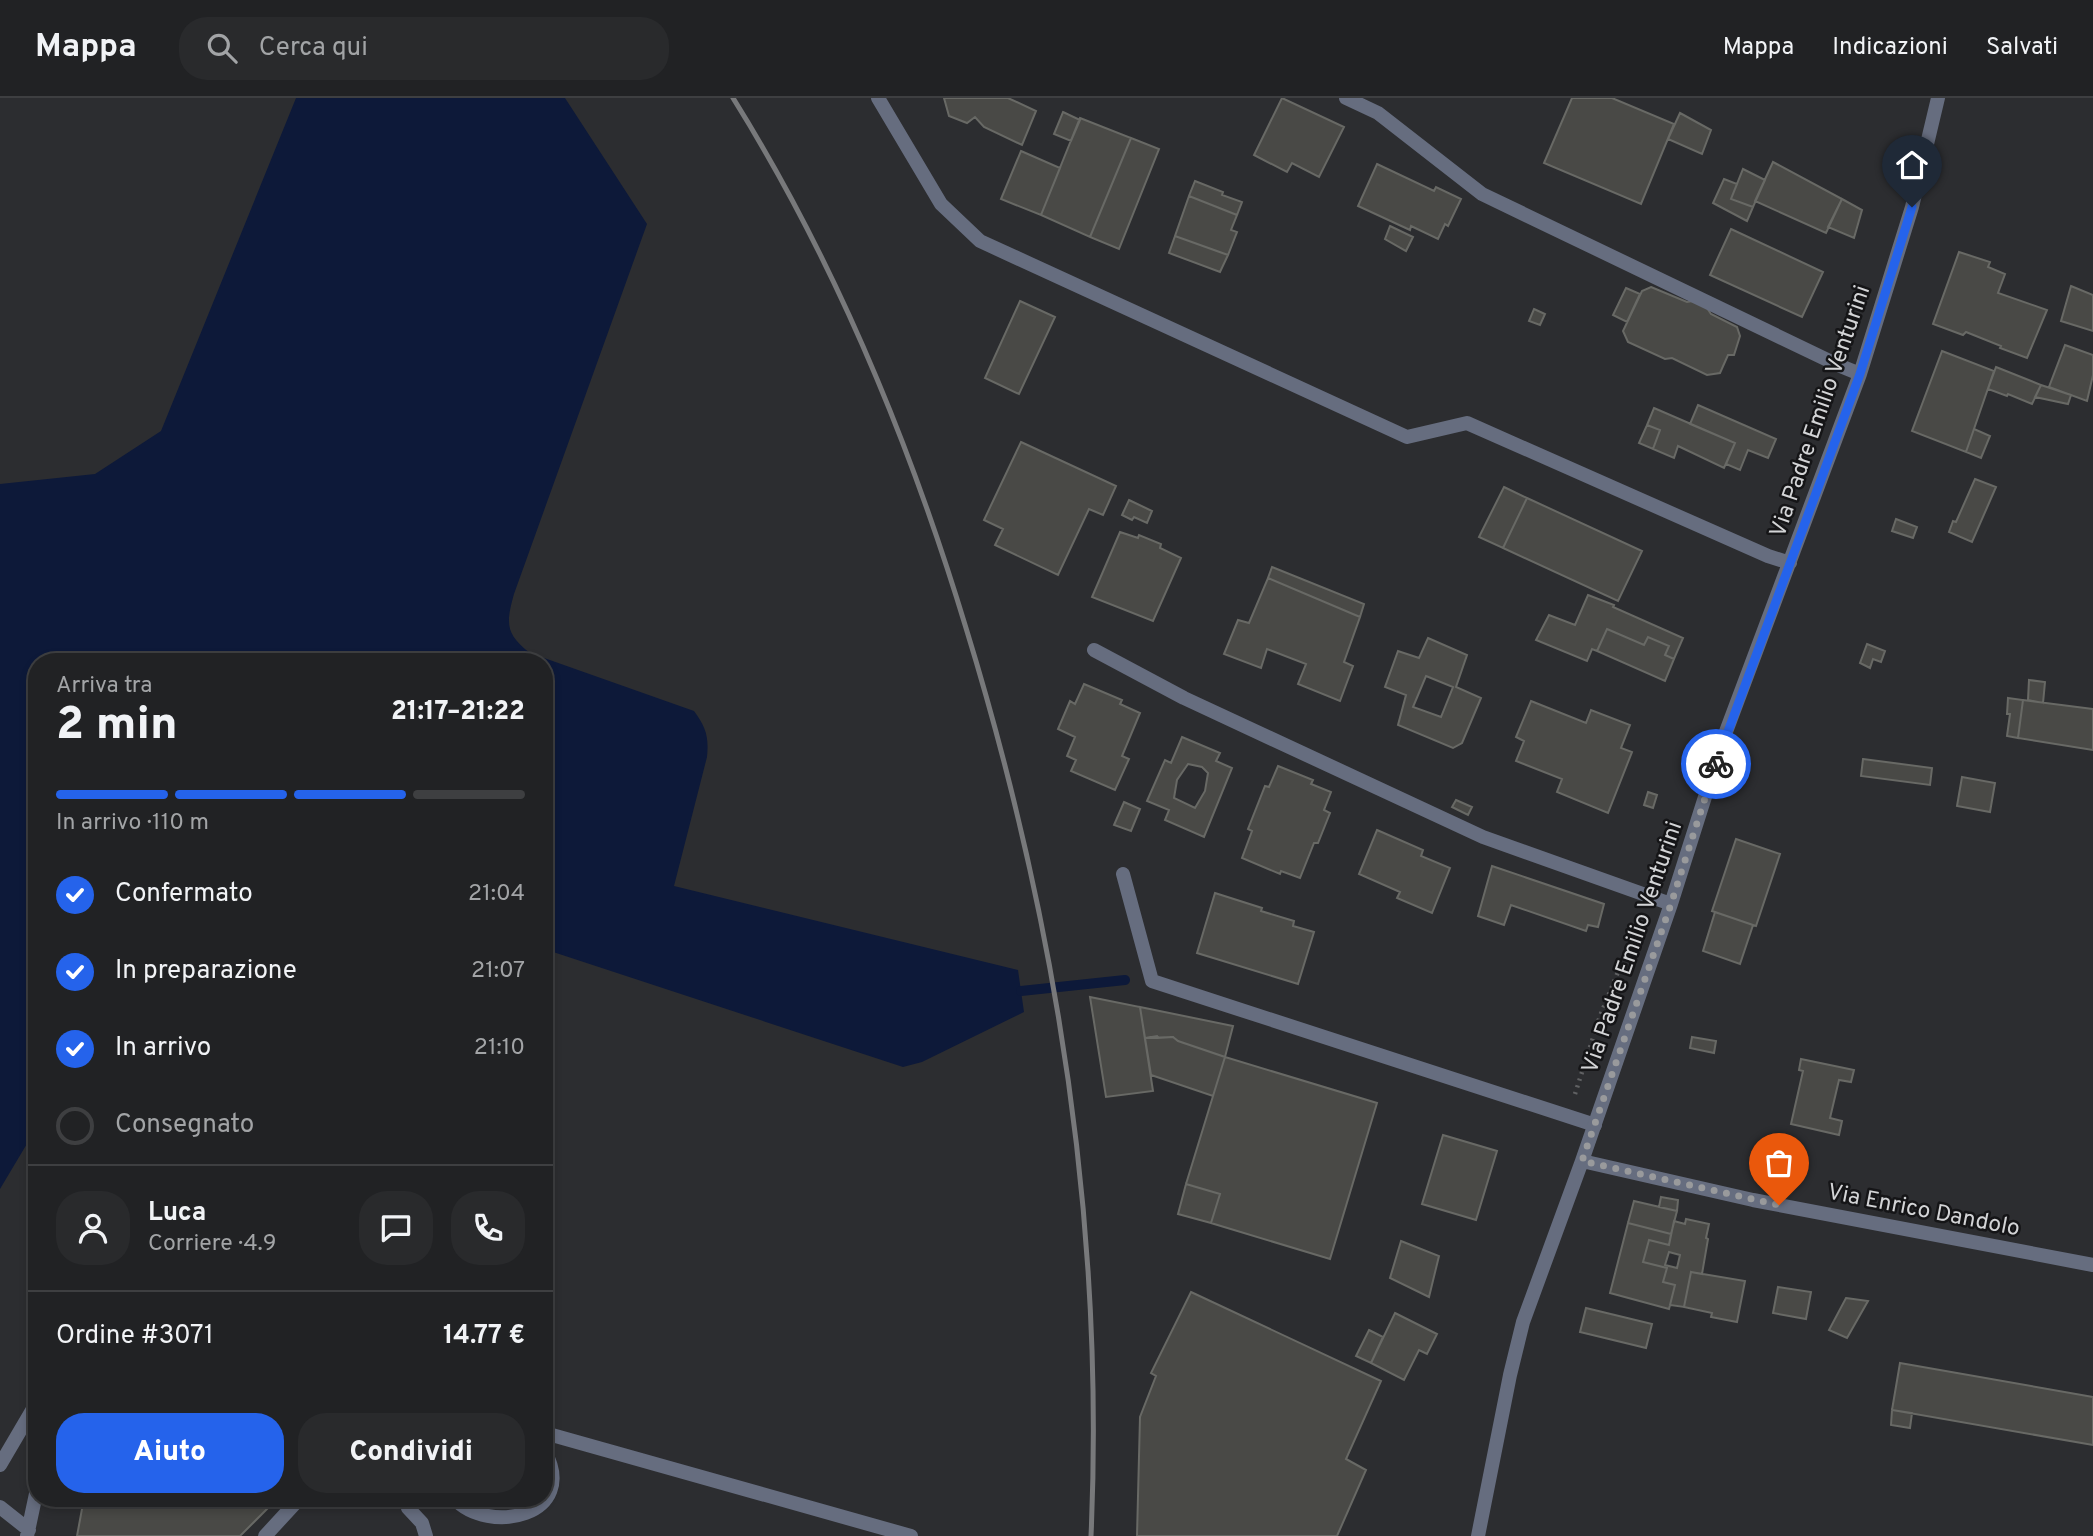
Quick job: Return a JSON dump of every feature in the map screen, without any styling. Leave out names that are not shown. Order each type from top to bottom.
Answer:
[{"type":"street","points":[[1346,98],[1378,113],[1482,194],[1860,374]]},
{"type":"street","name":"Via Padre Emilio Venturini","points":[[1479,1536],[1523,1322],[1595,1125],[1671,904],[1724,737],[1860,374],[1912,207],[1938,98]]},
{"type":"street","points":[[880,99],[941,204],[980,241],[1407,437],[1467,423],[1768,556],[1790,563]]},
{"type":"street","points":[[1094,650],[1184,698],[1483,837],[1671,904]]},
{"type":"street","points":[[1122,874],[1152,981],[1595,1125]]},
{"type":"street","name":"Via Enrico Dandolo","points":[[1582,1161],[1752,1200],[2093,1265]]},
{"type":"street","points":[[0,1465],[28,1417]]},
{"type":"street","points":[[553,1435],[911,1536]]},
{"type":"street","points":[[0,1507],[28,1533]]},
{"type":"street","points":[[28,1533],[33,1507]]},
{"type":"street","points":[[265,1536],[292,1507]]},
{"type":"street","points":[[408,1507],[422,1523],[426,1536]]},
{"type":"street","points":[[460,1507],[474,1522],[488,1529],[502,1531],[517,1529],[531,1522],[545,1507]]},
{"type":"water","points":[[296,98],[565,98],[647,224],[514,594],[510,627],[516,640],[530,653],[28,653],[28,1142],[0,1189],[0,484],[95,474],[161,431]]},
{"type":"water","points":[[553,661],[694,711],[704,727],[708,744],[707,757],[674,886],[1018,970],[1024,1012],[922,1062],[903,1067],[553,952]]},
{"type":"building","points":[[944,98],[1008,98],[1036,111],[1022,145],[984,127],[975,117],[967,123],[949,116]]},
{"type":"building","points":[[1282,98],[1344,127],[1319,177],[1292,163],[1287,172],[1254,155]]},
{"type":"building","points":[[1572,98],[1612,98],[1674,124],[1641,204],[1544,163]]},
{"type":"building","points":[[1063,112],[1080,120],[1071,141],[1054,134]]},
{"type":"building","points":[[1680,113],[1711,130],[1702,154],[1668,139]]},
{"type":"building","points":[[1080,118],[1131,138],[1090,237],[1041,215]]},
{"type":"building","points":[[1131,138],[1159,149],[1119,249],[1090,237]]},
{"type":"building","points":[[1021,151],[1060,168],[1041,215],[1001,199]]},
{"type":"building","points":[[1773,162],[1842,199],[1826,233],[1755,201]]},
{"type":"building","points":[[1377,164],[1434,191],[1436,187],[1461,199],[1448,226],[1445,224],[1438,239],[1411,226],[1410,230],[1358,206]]},
{"type":"building","points":[[1743,169],[1765,180],[1753,207],[1731,199]]},
{"type":"building","points":[[1724,179],[1737,184],[1731,199],[1753,207],[1747,221],[1713,203]]},
{"type":"building","points":[[1195,181],[1242,202],[1237,215],[1189,196]]},
{"type":"building","points":[[1189,196],[1237,215],[1231,230],[1237,232],[1228,255],[1175,236]]},
{"type":"building","points":[[1842,199],[1862,210],[1854,238],[1828,227]]},
{"type":"building","points":[[1390,226],[1413,237],[1406,251],[1385,239]]},
{"type":"building","points":[[1731,229],[1823,272],[1802,317],[1710,275]]},
{"type":"building","points":[[1175,236],[1228,255],[1220,272],[1169,253]]},
{"type":"building","points":[[1959,252],[1990,262],[1988,267],[2005,274],[1998,293],[2047,310],[2027,358],[1966,332],[1963,335],[1933,324]]},
{"type":"building","points":[[2071,286],[2093,295],[2093,331],[2061,321]]},
{"type":"building","points":[[1651,287],[1687,302],[1693,301],[1737,327],[1740,336],[1734,355],[1728,355],[1720,373],[1707,375],[1672,358],[1665,359],[1628,342],[1623,331],[1642,291]]},
{"type":"building","points":[[1626,288],[1640,294],[1627,322],[1613,315]]},
{"type":"building","points":[[1020,301],[1055,317],[1019,394],[985,378]]},
{"type":"building","points":[[1534,309],[1545,314],[1540,325],[1529,321]]},
{"type":"building","points":[[2065,345],[2093,355],[2093,375],[2087,401],[2049,387]]},
{"type":"building","points":[[1942,351],[1994,371],[1966,452],[1912,431]]},
{"type":"building","points":[[1996,367],[2041,385],[2032,404],[1988,389]]},
{"type":"building","points":[[2041,385],[2071,395],[2068,404],[2035,397]]},
{"type":"building","points":[[1698,405],[1776,439],[1768,458],[1748,450],[1740,470],[1726,464],[1735,443],[1690,424]]},
{"type":"building","points":[[1654,408],[1735,443],[1724,468],[1678,446],[1674,458],[1653,449],[1660,430],[1647,425]]},
{"type":"building","points":[[1647,425],[1660,430],[1653,449],[1639,443]]},
{"type":"building","points":[[1974,429],[1990,436],[1981,458],[1966,452]]},
{"type":"building","points":[[1021,442],[1116,486],[1103,515],[1089,509],[1058,575],[995,545],[1003,529],[984,520]]},
{"type":"building","points":[[1975,479],[1996,487],[1972,542],[1949,532]]},
{"type":"building","points":[[1504,487],[1527,498],[1503,548],[1479,537]]},
{"type":"building","points":[[1527,498],[1642,551],[1618,601],[1503,548]]},
{"type":"building","points":[[1129,500],[1152,511],[1147,523],[1122,515]]},
{"type":"building","points":[[1896,519],[1917,527],[1913,538],[1892,531]]},
{"type":"building","points":[[1120,532],[1138,538],[1139,535],[1161,544],[1160,548],[1181,558],[1153,621],[1092,597]]},
{"type":"building","points":[[1272,567],[1364,604],[1360,617],[1268,578]]},
{"type":"building","points":[[1268,578],[1360,617],[1344,662],[1353,666],[1340,701],[1298,684],[1306,664],[1267,649],[1261,668],[1224,654],[1238,620],[1249,623]]},
{"type":"building","points":[[1588,595],[1683,638],[1674,659],[1665,655],[1669,646],[1648,637],[1644,645],[1607,629],[1597,651],[1592,649],[1587,661],[1536,640],[1549,615],[1575,625]]},
{"type":"building","points":[[1607,629],[1644,645],[1648,637],[1669,646],[1665,655],[1674,659],[1665,681],[1597,651]]},
{"type":"building","points":[[1428,638],[1467,655],[1456,687],[1481,698],[1462,743],[1453,748],[1398,725],[1406,695],[1385,687],[1398,651],[1419,658]],"holes":[[[1426,676],[1453,687],[1441,717],[1413,707]]]},
{"type":"building","points":[[1867,644],[1885,651],[1881,662],[1873,659],[1870,668],[1860,663]]},
{"type":"building","points":[[2029,680],[2045,682],[2043,703],[2028,700]]},
{"type":"building","points":[[1084,684],[1122,700],[1120,704],[1140,713],[1122,756],[1129,759],[1115,790],[1071,771],[1076,760],[1067,756],[1075,737],[1058,729],[1070,701],[1075,704]]},
{"type":"building","points":[[2008,698],[2023,700],[2018,738],[2007,736],[2010,714],[2007,714]]},
{"type":"building","points":[[2023,700],[2093,709],[2093,750],[2018,738]]},
{"type":"building","points":[[1531,701],[1586,723],[1591,710],[1630,725],[1621,748],[1632,752],[1608,813],[1557,792],[1562,779],[1516,761],[1524,741],[1516,737]]},
{"type":"building","points":[[1182,737],[1220,753],[1216,761],[1232,768],[1204,837],[1165,820],[1169,810],[1147,801],[1165,760],[1171,763]],"holes":[[[1188,764],[1202,767],[1208,773],[1205,791],[1195,808],[1174,798],[1177,780]]]},
{"type":"building","points":[[1863,759],[1932,768],[1930,785],[1861,776]]},
{"type":"building","points":[[1278,766],[1313,780],[1311,784],[1331,792],[1324,810],[1330,813],[1300,878],[1281,871],[1280,874],[1242,858],[1252,831],[1248,829],[1265,786],[1269,787]]},
{"type":"building","points":[[1962,777],[1995,783],[1990,812],[1957,806]]},
{"type":"building","points":[[1648,792],[1657,795],[1653,808],[1644,805]]},
{"type":"building","points":[[1456,800],[1472,807],[1468,815],[1452,807]]},
{"type":"building","points":[[1124,802],[1140,809],[1131,831],[1114,825]]},
{"type":"building","points":[[1377,830],[1423,850],[1421,856],[1450,868],[1432,913],[1397,898],[1400,892],[1359,874]]},
{"type":"building","points":[[1736,839],[1780,854],[1756,926],[1712,911]]},
{"type":"building","points":[[1492,866],[1604,904],[1598,927],[1588,925],[1586,931],[1511,905],[1504,925],[1478,916]]},
{"type":"building","points":[[1215,893],[1262,908],[1261,911],[1294,921],[1293,926],[1314,932],[1298,984],[1197,953]]},
{"type":"building","points":[[1715,912],[1753,925],[1740,964],[1703,951]]},
{"type":"building","points":[[1090,997],[1140,1007],[1153,1091],[1106,1097]]},
{"type":"building","points":[[1140,1007],[1233,1026],[1225,1057],[1173,1037],[1145,1038]]},
{"type":"building","points":[[1173,1037],[1225,1057],[1213,1096],[1151,1075],[1145,1038]]},
{"type":"building","points":[[1692,1037],[1716,1041],[1714,1053],[1690,1048]]},
{"type":"building","points":[[1225,1057],[1377,1103],[1330,1259],[1211,1223],[1220,1194],[1186,1184]]},
{"type":"building","points":[[1801,1059],[1854,1070],[1851,1082],[1839,1080],[1830,1118],[1842,1121],[1839,1135],[1791,1124],[1803,1071],[1799,1070]]},
{"type":"building","points":[[1443,1135],[1497,1151],[1476,1220],[1422,1204]]},
{"type":"building","points":[[1186,1184],[1220,1194],[1211,1223],[1178,1214]]},
{"type":"building","points":[[1661,1197],[1678,1200],[1677,1211],[1659,1207]]},
{"type":"building","points":[[1634,1201],[1677,1211],[1671,1234],[1628,1223]]},
{"type":"building","points":[[1686,1219],[1709,1224],[1702,1274],[1691,1272],[1684,1307],[1670,1305],[1675,1285],[1663,1282],[1667,1268],[1643,1262],[1649,1240],[1669,1245],[1674,1221],[1685,1224]],"holes":[[[1669,1252],[1680,1255],[1677,1268],[1665,1265]]]},
{"type":"building","points":[[1628,1223],[1671,1234],[1669,1245],[1649,1240],[1643,1262],[1667,1268],[1663,1282],[1675,1285],[1669,1309],[1610,1293]]},
{"type":"building","points":[[1401,1241],[1439,1256],[1429,1297],[1390,1278]]},
{"type":"building","points":[[1691,1272],[1745,1281],[1737,1322],[1711,1317],[1712,1313],[1684,1307]]},
{"type":"building","points":[[1778,1287],[1811,1292],[1806,1319],[1773,1313]]},
{"type":"building","points":[[1191,1292],[1381,1381],[1346,1459],[1366,1470],[1337,1536],[1137,1536],[1140,1417],[1156,1376],[1151,1373]]},
{"type":"building","points":[[1846,1298],[1868,1301],[1847,1338],[1829,1330]]},
{"type":"building","points":[[1586,1308],[1652,1324],[1646,1348],[1580,1332]]},
{"type":"building","points":[[1395,1313],[1437,1334],[1427,1354],[1419,1350],[1404,1380],[1371,1363]]},
{"type":"building","points":[[1369,1330],[1383,1337],[1371,1363],[1356,1356]]},
{"type":"building","points":[[1900,1363],[2093,1397],[2093,1445],[1892,1410]]},
{"type":"building","points":[[1892,1410],[1912,1413],[1910,1428],[1891,1425]]},
{"type":"building","points":[[82,1507],[269,1507],[240,1536],[77,1536]]},
{"type":"waterway","points":[[1021,991],[1125,980]]},
{"type":"railway","points":[[733,98],[805,224],[837,289],[895,423],[966,628],[1026,851],[1068,1077],[1082,1191],[1090,1305],[1093,1420],[1091,1536]]},
{"type":"way so far","points":[[1716,764],[1671,904],[1582,1161],[1779,1205]]},
{"type":"route","points":[[1716,764],[1860,374],[1912,207]]}]
